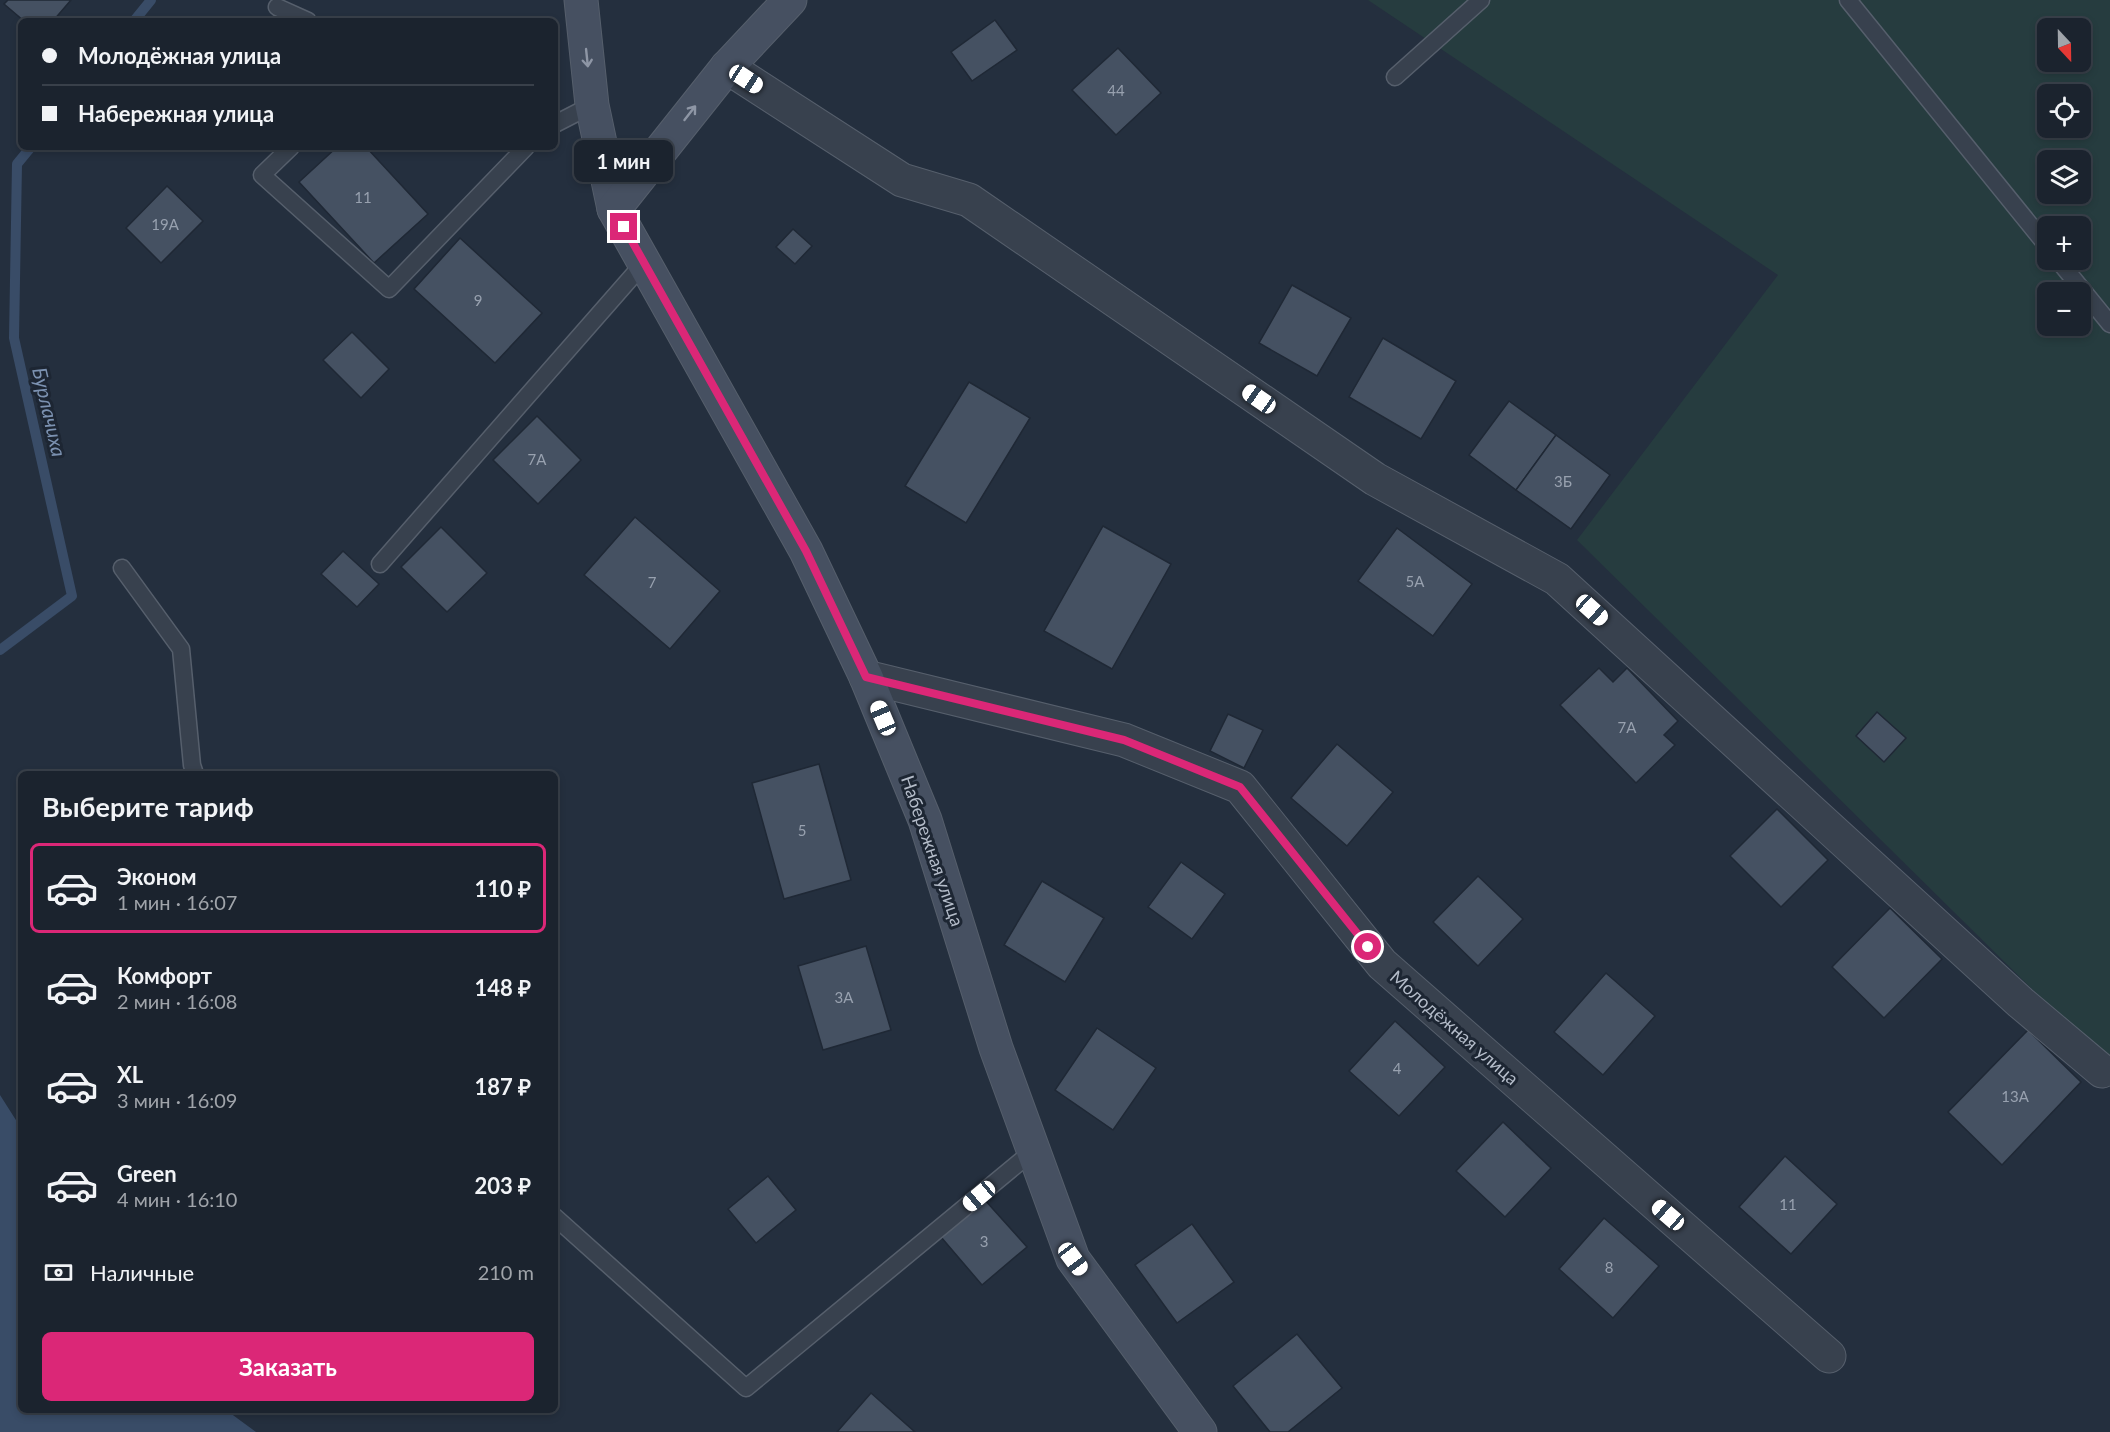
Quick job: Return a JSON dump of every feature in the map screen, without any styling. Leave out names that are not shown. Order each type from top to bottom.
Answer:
[{"type":"street","name":"Набережная улица","points":[[581,0],[592,105],[614,208],[806,551],[866,677],[925,820],[996,1048],[1073,1259],[1200,1432]]},
{"type":"street","points":[[614,208],[727,67],[790,0]]},
{"type":"street","points":[[727,67],[902,180],[969,200],[1375,479],[1557,579],[2020,1002],[2102,1071]]},
{"type":"street","name":"Молодёжная улица","points":[[866,677],[1124,740],[1240,787],[1382,964],[1829,1356]]},
{"type":"lane","points":[[1395,77],[1481,0]]},
{"type":"lane","points":[[1848,0],[2037,233]]},
{"type":"lane","points":[[277,7],[301,18]]},
{"type":"lane","points":[[558,122],[592,105]]},
{"type":"lane","points":[[288,150],[262,175],[389,290],[523,150]]},
{"type":"lane","points":[[380,564],[644,264]]},
{"type":"lane","points":[[2066,270],[2110,324]]},
{"type":"lane","points":[[122,568],[181,649],[194,771]]},
{"type":"lane","points":[[558,1220],[746,1388],[1033,1151]]},
{"type":"green space","points":[[1368,0],[2110,0],[2110,1059],[2105,1061],[1577,540],[1778,275]]},
{"type":"water","points":[[0,1095],[18,1123],[18,1413],[230,1413],[256,1432],[0,1432]]},
{"type":"building","points":[[8,0],[71,0],[56,18],[20,18],[4,4]]},
{"type":"building","points":[[995,20],[1017,50],[972,81],[951,52]]},
{"type":"building","points":[[1118,48],[1161,93],[1116,135],[1072,90]]},
{"type":"building","points":[[334,150],[369,150],[428,214],[374,263],[299,182]]},
{"type":"building","points":[[167,186],[203,221],[161,263],[126,228]]},
{"type":"building","points":[[793,229],[812,246],[795,264],[776,247]]},
{"type":"building","points":[[460,238],[542,313],[495,363],[414,289]]},
{"type":"building","points":[[1292,285],[1351,318],[1317,376],[1259,343]]},
{"type":"building","points":[[352,332],[389,369],[361,398],[323,360]]},
{"type":"building","points":[[1383,338],[1456,381],[1421,439],[1349,397]]},
{"type":"building","points":[[969,382],[1030,418],[966,523],[905,486]]},
{"type":"building","points":[[1509,401],[1556,435],[1516,490],[1469,455]]},
{"type":"building","points":[[537,416],[581,460],[538,504],[493,460]]},
{"type":"building","points":[[1556,435],[1610,475],[1571,529],[1516,490]]},
{"type":"building","points":[[635,517],[720,591],[670,649],[584,575]]},
{"type":"building","points":[[1103,526],[1171,564],[1112,669],[1044,631]]},
{"type":"building","points":[[441,527],[487,573],[447,612],[401,567]]},
{"type":"building","points":[[1397,528],[1472,584],[1433,636],[1358,581]]},
{"type":"building","points":[[343,551],[379,584],[357,607],[321,574]]},
{"type":"building","points":[[1599,668],[1613,682],[1627,668],[1678,721],[1664,735],[1675,745],[1636,783],[1560,705]]},
{"type":"building","points":[[1877,712],[1906,738],[1884,762],[1856,736]]},
{"type":"building","points":[[1228,714],[1263,730],[1244,768],[1210,751]]},
{"type":"building","points":[[1337,744],[1393,792],[1347,846],[1291,798]]},
{"type":"building","points":[[819,764],[851,880],[784,899],[752,783]]},
{"type":"building","points":[[1777,809],[1828,860],[1781,907],[1730,856]]},
{"type":"building","points":[[1181,862],[1225,894],[1192,939],[1148,907]]},
{"type":"building","points":[[1478,876],[1523,919],[1478,966],[1433,922]]},
{"type":"building","points":[[1042,881],[1104,918],[1065,982],[1004,945]]},
{"type":"building","points":[[1890,908],[1942,959],[1884,1018],[1832,967]]},
{"type":"building","points":[[866,946],[891,1030],[823,1050],[798,966]]},
{"type":"building","points":[[1606,973],[1655,1016],[1603,1075],[1554,1032]]},
{"type":"building","points":[[1395,1021],[1445,1067],[1399,1116],[1349,1071]]},
{"type":"building","points":[[1097,1028],[1156,1068],[1113,1130],[1055,1090]]},
{"type":"building","points":[[2028,1030],[2081,1082],[2002,1165],[1948,1112]]},
{"type":"building","points":[[1503,1122],[1551,1168],[1505,1217],[1456,1171]]},
{"type":"building","points":[[1785,1156],[1837,1204],[1791,1254],[1739,1207]]},
{"type":"building","points":[[768,1176],[796,1210],[756,1243],[728,1209]]},
{"type":"building","points":[[984,1199],[1027,1247],[982,1285],[941,1237]]},
{"type":"building","points":[[1604,1218],[1659,1266],[1613,1318],[1559,1269]]},
{"type":"building","points":[[1192,1224],[1234,1282],[1177,1323],[1135,1265]]},
{"type":"building","points":[[1297,1334],[1342,1388],[1288,1432],[1270,1432],[1233,1386]]},
{"type":"building","points":[[871,1393],[915,1432],[837,1432]]},
{"type":"waterway","name":"Бурлачиха","points":[[136,18],[151,0]]},
{"type":"waterway","name":"Бурлачиха","points":[[0,650],[72,596],[14,338],[17,164],[29,150]]},
{"type":"route","points":[[624,227],[806,551],[866,677],[1124,740],[1240,787],[1368,947]]}]
